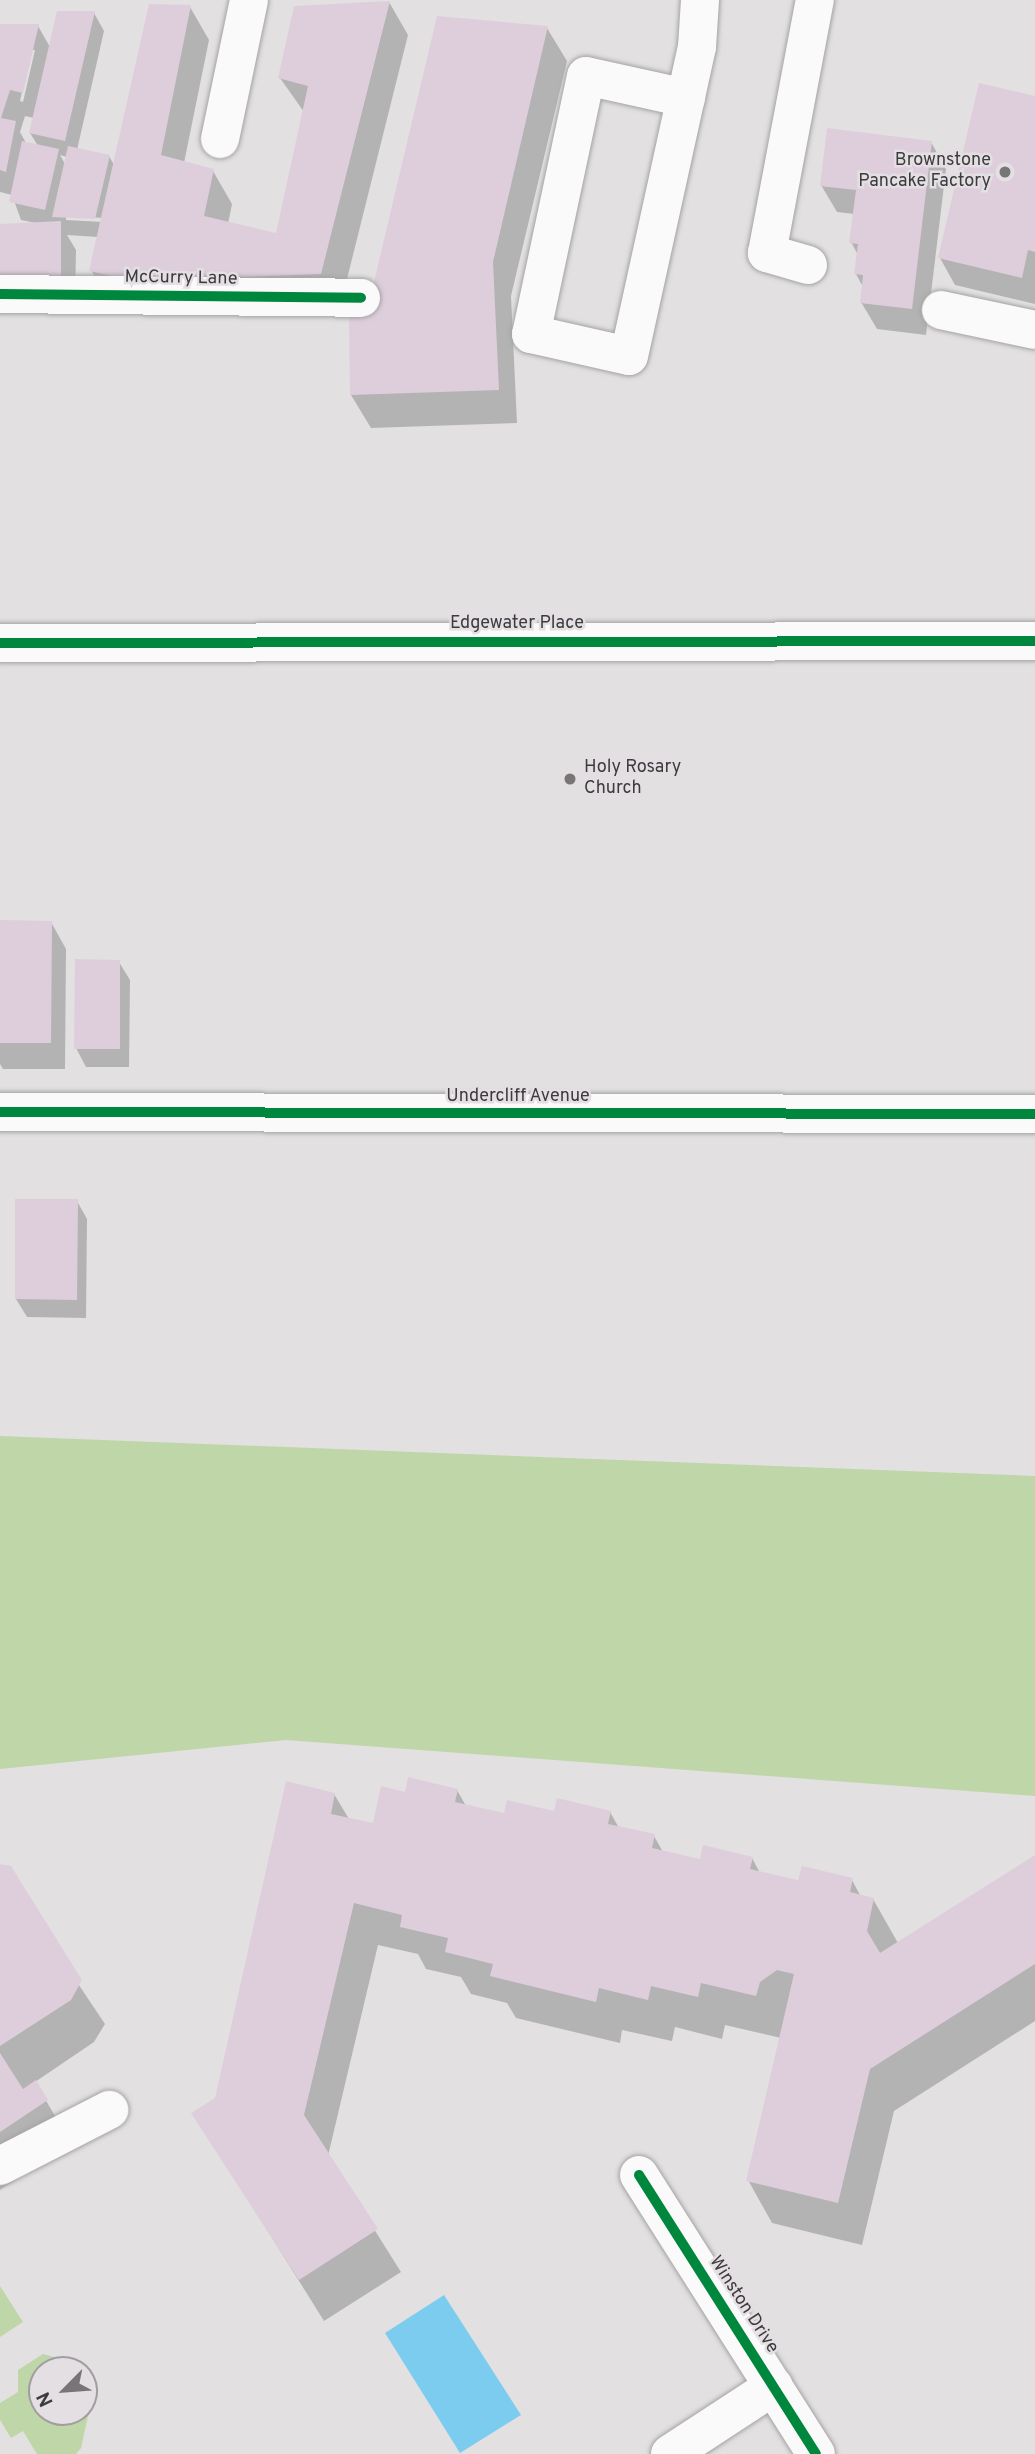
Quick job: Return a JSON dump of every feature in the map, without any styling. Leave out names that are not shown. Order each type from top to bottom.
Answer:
[{"type":"street","points":[[220,139],[249,0]]},
{"type":"street","points":[[686,98],[586,76],[531,334],[629,356],[686,98],[697,47],[700,0]]},
{"type":"street","points":[[807,265],[767,253],[816,0]]},
{"type":"street","name":"McCurry Lane","points":[[0,294],[361,298]]},
{"type":"street","points":[[941,310],[1035,330]]},
{"type":"street","name":"Edgewater Place","points":[[0,643],[1035,641]]},
{"type":"street","name":"Undercliff Avenue","points":[[0,1112],[1035,1114]]},
{"type":"street","points":[[0,2166],[109,2110]]},
{"type":"street","name":"Winston Drive","points":[[639,2175],[816,2454]]},
{"type":"street","points":[[670,2454],[774,2386]]},
{"type":"green space","points":[[0,1436],[1035,1476],[1035,1796],[286,1740],[0,1769]]},
{"type":"green space","points":[[0,2286],[23,2322],[0,2337]]},
{"type":"green space","points":[[28,2364],[28,2426],[86,2426],[81,2448],[76,2454],[37,2454],[23,2431],[11,2438],[0,2420],[0,2403],[18,2392],[18,2370]]},
{"type":"water","points":[[444,2295],[521,2415],[460,2453],[385,2333]]},
{"type":"building","points":[[390,1],[321,274],[136,281],[89,271],[149,4],[191,5],[161,155],[214,169],[204,216],[276,233],[308,86],[278,78],[294,6]]},
{"type":"building","points":[[57,11],[95,11],[65,141],[29,133]]},
{"type":"building","points":[[437,16],[548,26],[493,262],[499,390],[350,395],[349,317],[366,316]]},
{"type":"building","points":[[0,24],[39,24],[23,93],[10,90],[1,118],[16,121],[6,172],[0,170]]},
{"type":"building","points":[[979,83],[1035,96],[1035,252],[1028,250],[1022,278],[938,258]]},
{"type":"building","points":[[827,128],[932,141],[912,309],[860,303],[863,275],[854,274],[858,244],[849,243],[856,190],[820,186]]},
{"type":"building","points":[[22,141],[59,149],[45,210],[9,202]]},
{"type":"building","points":[[68,146],[110,155],[95,219],[52,217]]},
{"type":"building","points":[[61,221],[61,277],[0,279],[0,224]]},
{"type":"building","points":[[0,920],[52,921],[51,1043],[0,1043]]},
{"type":"building","points":[[75,959],[120,960],[120,1049],[74,1049]]},
{"type":"building","points":[[15,1199],[78,1199],[77,1300],[15,1299]]},
{"type":"building","points":[[408,1777],[458,1789],[455,1802],[504,1813],[507,1800],[554,1811],[557,1798],[611,1811],[608,1824],[655,1834],[652,1848],[700,1859],[703,1845],[753,1857],[750,1869],[798,1880],[802,1866],[853,1878],[850,1892],[874,1898],[867,1931],[880,1953],[1035,1855],[1035,1964],[870,2069],[838,2203],[746,2181],[794,1974],[777,1970],[760,1982],[756,1996],[701,1983],[698,1997],[651,1986],[648,2000],[599,1988],[596,2002],[490,1976],[493,1964],[445,1952],[448,1938],[400,1927],[402,1915],[354,1903],[304,2115],[378,2229],[299,2280],[191,2113],[215,2098],[286,1781],[335,1793],[331,1814],[373,1823],[381,1786],[405,1792]]},
{"type":"building","points":[[0,1864],[11,1866],[82,1980],[71,2000],[0,2046]]},
{"type":"building","points":[[0,2053],[23,2089],[36,2080],[48,2100],[0,2132]]},
{"type":"cycle path","points":[[0,294],[361,298]]},
{"type":"cycle path","points":[[0,643],[1035,641]]},
{"type":"cycle path","points":[[0,1112],[1035,1114]]},
{"type":"cycle path","points":[[639,2175],[816,2454]]},
{"type":"place","name":"Brownstone Pancake Factory","points":[[1005,172]]},
{"type":"place","name":"Holy Rosary Church","points":[[570,779]]}]
